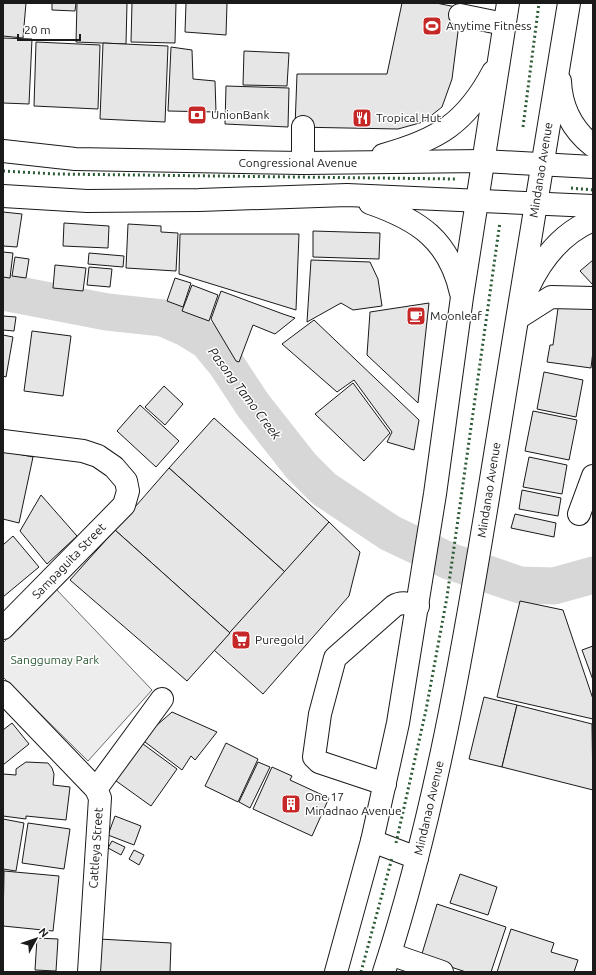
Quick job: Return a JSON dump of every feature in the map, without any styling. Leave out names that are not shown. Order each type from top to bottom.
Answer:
[{"type":"main road","name":"Mindanao Avenue","points":[[387,963],[417,858],[456,685],[472,598],[569,3]]},
{"type":"main road","points":[[336,972],[372,841],[398,723],[418,606],[462,297],[500,61],[506,13],[460,16]]},
{"type":"main road","points":[[560,57],[563,101],[567,113],[578,131],[593,146]]},
{"type":"main road","points":[[350,163],[417,144],[446,130],[457,122],[472,107],[500,61]]},
{"type":"main road","points":[[302,163],[304,127]]},
{"type":"main road","name":"Congressional Avenue","points":[[3,151],[74,160],[302,163],[483,161],[542,163],[593,167]]},
{"type":"main road","points":[[346,195],[398,213],[426,231],[442,247],[449,258],[456,273],[462,297]]},
{"type":"main road","points":[[3,196],[87,202],[346,195],[593,206]]},
{"type":"main road","points":[[519,313],[536,273],[551,251],[570,234],[593,220]]},
{"type":"main road","points":[[519,313],[551,297],[593,298]]},
{"type":"main road","name":"Sampaguita Street","points":[[3,440],[83,451],[98,456],[114,467],[126,481],[128,491],[124,505],[3,628]]},
{"type":"main road","points":[[579,514],[593,476]]},
{"type":"main road","points":[[385,784],[319,762],[315,759],[314,756],[320,714],[335,658],[398,603],[404,602],[418,606]]},
{"type":"main road","points":[[3,692],[96,789],[162,699]]},
{"type":"main road","name":"Cattleya Street","points":[[89,972],[100,798],[96,789]]},
{"type":"main road","points":[[372,841],[417,858]]},
{"type":"main road","points":[[387,963],[442,972]]},
{"type":"green space","name":"Sanggumay Park","points":[[56,589],[152,690],[88,761],[3,677],[3,643]]},
{"type":"building","points":[[3,3],[26,3],[23,38],[3,36]]},
{"type":"building","points":[[52,3],[76,3],[75,11],[52,10]]},
{"type":"building","points":[[77,3],[127,3],[126,44],[76,42]]},
{"type":"building","points":[[132,3],[176,3],[175,43],[131,42]]},
{"type":"building","points":[[186,3],[227,3],[226,35],[185,32]]},
{"type":"building","points":[[402,3],[436,3],[461,8],[452,79],[442,107],[423,122],[398,129],[295,127],[297,74],[387,74]]},
{"type":"building","points":[[3,38],[32,39],[29,104],[3,103]]},
{"type":"building","points":[[36,42],[100,45],[98,109],[34,106]]},
{"type":"building","points":[[103,43],[168,46],[165,122],[100,119]]},
{"type":"building","points":[[171,47],[192,50],[193,79],[215,81],[216,112],[168,111]]},
{"type":"building","points":[[244,51],[289,53],[287,86],[243,85]]},
{"type":"building","points":[[226,86],[289,88],[288,127],[225,124]]},
{"type":"building","points":[[3,212],[22,214],[17,247],[3,246]]},
{"type":"building","points":[[64,223],[109,226],[108,248],[63,246]]},
{"type":"building","points":[[128,224],[161,226],[161,232],[178,233],[176,271],[126,268]]},
{"type":"building","points":[[313,231],[380,233],[379,259],[313,257]]},
{"type":"building","points":[[180,234],[299,234],[296,310],[179,274]]},
{"type":"building","points":[[3,252],[13,253],[10,278],[3,277]]},
{"type":"building","points":[[89,253],[124,256],[123,267],[88,264]]},
{"type":"building","points":[[15,257],[29,259],[26,278],[12,276]]},
{"type":"building","points":[[311,260],[370,262],[378,279],[382,306],[353,310],[341,303],[307,322]]},
{"type":"building","points":[[593,260],[593,285],[580,271]]},
{"type":"building","points":[[55,265],[86,268],[83,291],[53,288]]},
{"type":"building","points":[[89,267],[112,269],[110,287],[87,285]]},
{"type":"building","points":[[175,278],[191,283],[183,307],[167,301]]},
{"type":"building","points":[[192,285],[218,295],[209,321],[182,311]]},
{"type":"building","points":[[221,291],[295,318],[275,334],[253,325],[239,362],[236,361],[211,319]]},
{"type":"building","points":[[559,301],[593,306],[593,351],[591,368],[547,362],[550,345],[553,345]]},
{"type":"building","points":[[429,303],[418,403],[367,355],[370,312]]},
{"type":"building","points":[[3,316],[16,317],[14,331],[3,330]]},
{"type":"building","points":[[314,320],[419,420],[414,450],[387,442],[392,432],[354,380],[337,392],[282,344]]},
{"type":"building","points":[[32,331],[71,336],[63,396],[24,391]]},
{"type":"building","points":[[3,335],[13,337],[6,377],[3,376]]},
{"type":"building","points":[[544,372],[583,380],[576,417],[537,409]]},
{"type":"building","points":[[353,383],[390,433],[364,461],[315,414]]},
{"type":"building","points":[[164,386],[183,404],[165,425],[145,407]]},
{"type":"building","points":[[140,405],[179,441],[156,467],[117,431]]},
{"type":"building","points":[[533,411],[577,420],[569,460],[525,451]]},
{"type":"building","points":[[214,418],[329,522],[285,572],[169,468]]},
{"type":"building","points":[[3,451],[33,457],[19,523],[3,519]]},
{"type":"building","points":[[529,457],[567,465],[562,494],[523,487]]},
{"type":"building","points":[[169,468],[285,572],[230,633],[115,530]]},
{"type":"building","points":[[522,490],[561,498],[558,516],[519,509]]},
{"type":"building","points":[[41,495],[77,536],[47,564],[20,531]]},
{"type":"building","points":[[515,514],[556,523],[554,537],[511,528]]},
{"type":"building","points":[[329,522],[360,552],[349,596],[263,694],[214,650]]},
{"type":"building","points":[[115,530],[230,633],[187,681],[70,580]]},
{"type":"building","points":[[13,536],[39,567],[3,597],[3,545]]},
{"type":"building","points":[[520,601],[563,610],[593,699],[593,719],[497,697]]},
{"type":"building","points":[[593,646],[593,680],[582,650]]},
{"type":"building","points":[[484,697],[517,705],[502,767],[469,759]]},
{"type":"building","points":[[517,705],[592,724],[593,790],[502,767]]},
{"type":"building","points":[[172,712],[217,732],[195,760],[191,756],[182,770],[141,739]]},
{"type":"building","points":[[12,723],[29,744],[3,765],[3,730]]},
{"type":"building","points":[[139,741],[177,769],[151,806],[112,778]]},
{"type":"building","points":[[226,743],[258,759],[238,802],[205,786]]},
{"type":"building","points":[[26,762],[48,763],[54,774],[53,785],[70,787],[66,820],[26,816],[26,819],[3,816],[3,774],[16,775],[16,769]]},
{"type":"building","points":[[258,762],[270,767],[250,808],[239,802]]},
{"type":"building","name":"One 17 Minadnao Avenue","points":[[272,767],[292,776],[290,780],[329,798],[312,836],[253,809]]},
{"type":"building","points":[[115,816],[141,826],[134,845],[108,835]]},
{"type":"building","points":[[3,819],[24,823],[16,871],[3,869]]},
{"type":"building","points":[[28,823],[70,829],[64,869],[22,863]]},
{"type":"building","points":[[112,841],[125,847],[121,855],[108,848]]},
{"type":"building","points":[[134,850],[144,855],[139,865],[129,859]]},
{"type":"building","points":[[4,871],[59,876],[53,931],[3,926]]},
{"type":"building","points":[[460,874],[497,887],[488,915],[450,903]]},
{"type":"building","points":[[437,904],[506,927],[491,972],[466,972],[421,957]]},
{"type":"building","points":[[511,929],[554,943],[551,952],[578,960],[574,972],[497,972]]},
{"type":"building","points":[[37,938],[58,939],[56,971],[35,970]]},
{"type":"building","points":[[99,939],[171,943],[170,972],[98,972]]},
{"type":"waterway","name":"Pasong Tamo Creek","points":[[3,292],[107,312],[163,318],[186,328],[207,341],[226,364],[253,405],[301,466],[324,489],[390,533],[449,561],[520,585],[554,586],[593,575]]},
{"type":"hedge","points":[[523,127],[539,3]]},
{"type":"hedge","points":[[3,171],[56,174],[457,179]]},
{"type":"hedge","points":[[571,188],[593,190]]},
{"type":"hedge","points":[[396,843],[426,710],[447,597],[500,222]]},
{"type":"hedge","points":[[361,972],[392,858]]},
{"type":"place","name":"Anytime Fitness","points":[[432,26]]},
{"type":"place","name":"UnionBank","points":[[197,115]]},
{"type":"place","name":"Tropical Hut","points":[[362,118]]},
{"type":"place","name":"Moonleaf","points":[[416,316]]},
{"type":"place","name":"Puregold","points":[[241,640]]},
{"type":"place","name":"One 17 Minadnao Avenue","points":[[291,804]]}]
